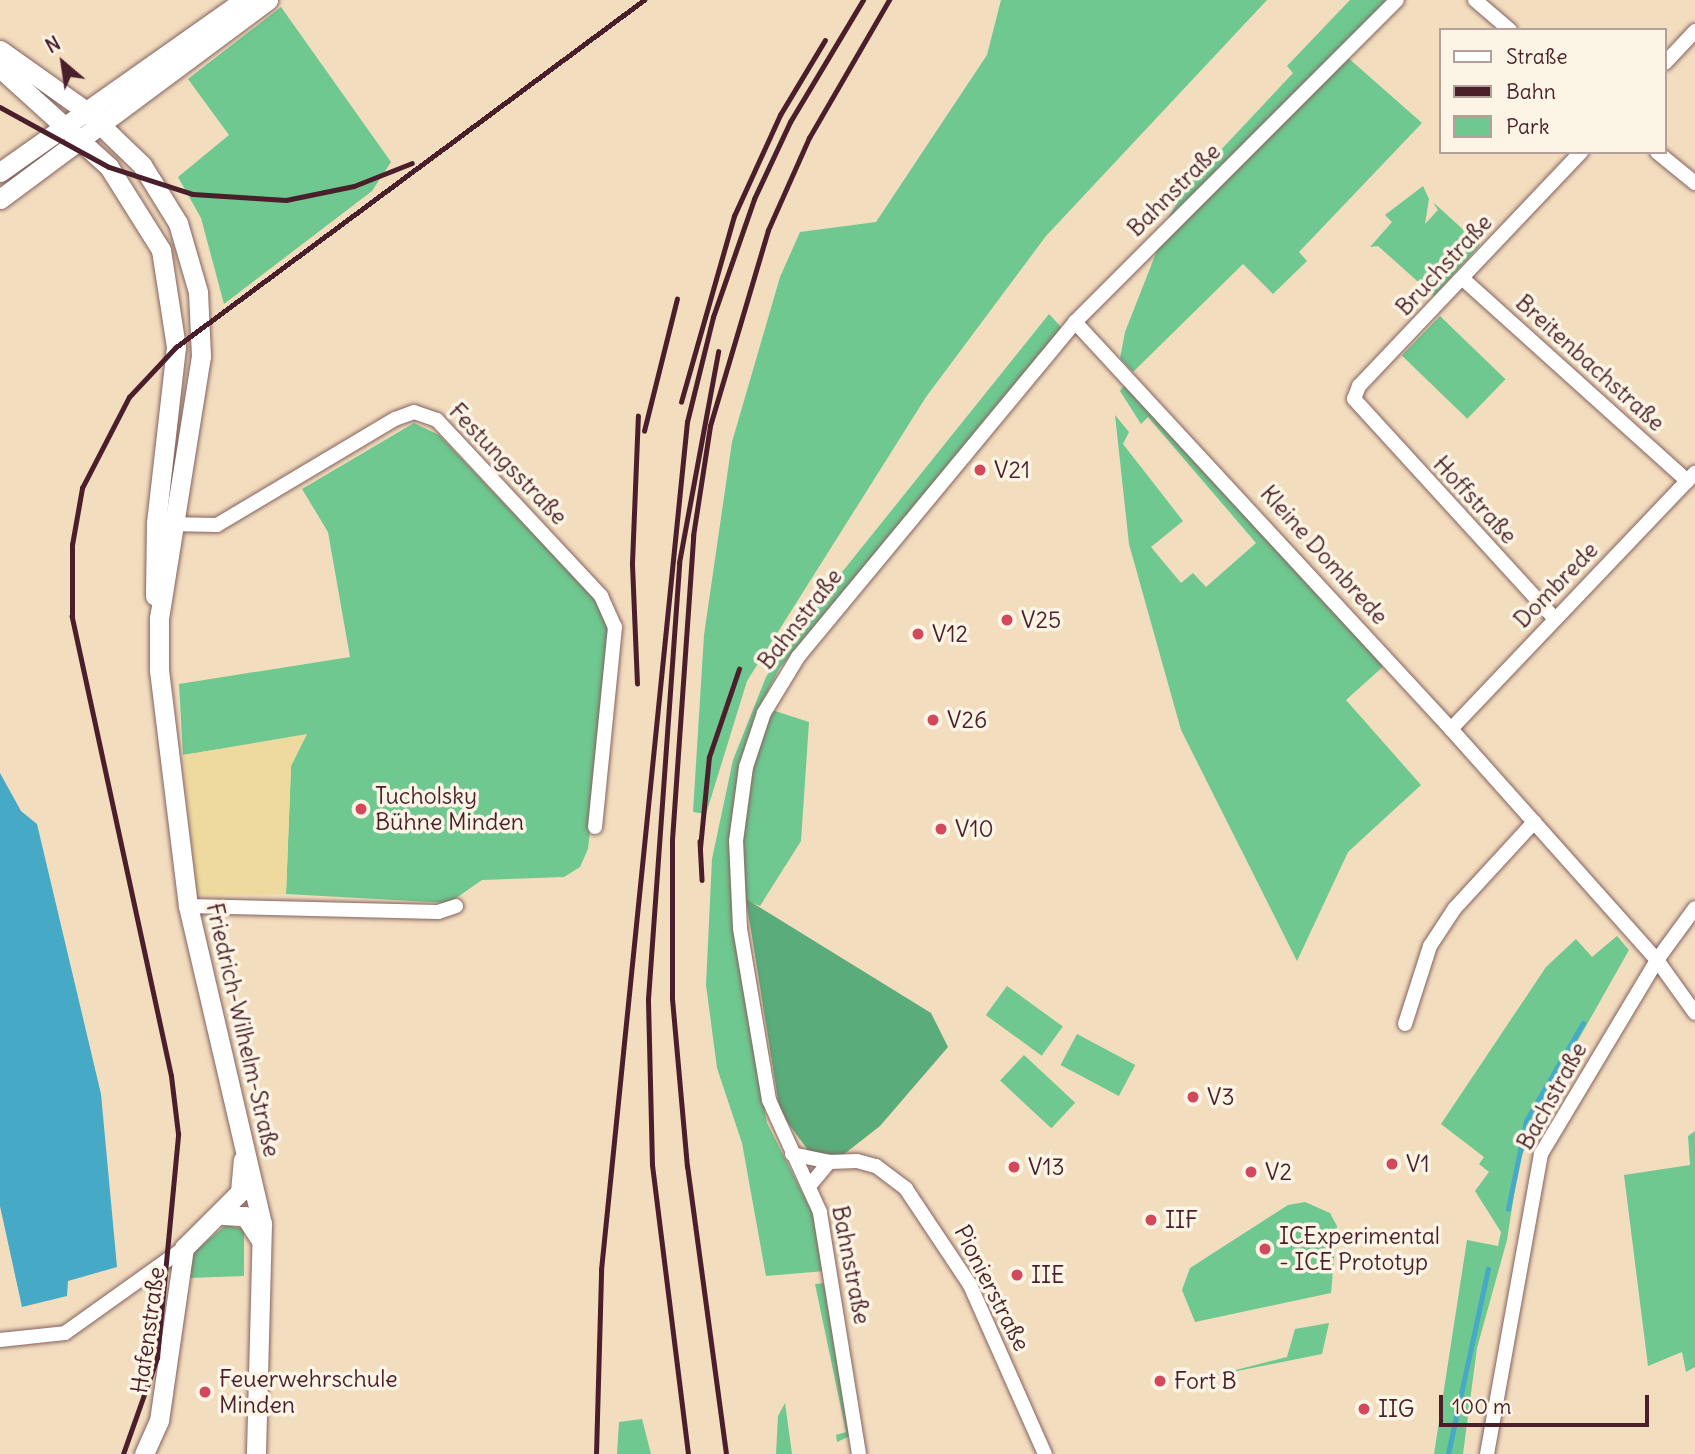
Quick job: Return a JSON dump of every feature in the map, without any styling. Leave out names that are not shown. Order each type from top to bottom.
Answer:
[{"type":"main road","points":[[0,172],[244,0]]},
{"type":"main road","points":[[0,199],[83,140],[268,0]]},
{"type":"main road","name":"Friedrich-Wilhelm-Straße","points":[[0,50],[102,125],[155,184],[190,252],[201,327],[195,399],[165,524]]},
{"type":"main road","name":"Friedrich-Wilhelm-Straße","points":[[0,68],[83,140],[126,186],[161,250],[176,324],[174,396],[159,618],[161,716],[188,906],[244,1149],[258,1198],[260,1240],[256,1454]]},
{"type":"main road","points":[[174,396],[195,399]]},
{"type":"main road","name":"Hafenstraße","points":[[144,1454],[159,1421],[184,1248],[223,1215],[240,1192],[244,1149]]},
{"type":"main road","points":[[223,1215],[245,1216],[260,1240]]},
{"type":"street","name":"Bahnstraße","points":[[859,1454],[829,1251],[810,1185],[792,1154],[769,1100],[740,928],[736,841],[753,745],[777,683],[1074,322],[1397,0]]},
{"type":"street","points":[[1475,0],[1508,28]]},
{"type":"street","points":[[1667,61],[1695,31]]},
{"type":"street","name":"Bruchstraße","points":[[1362,411],[1354,398],[1359,386],[1579,154]]},
{"type":"street","points":[[1659,154],[1695,183]]},
{"type":"street","name":"Breitenbachstraße","points":[[1463,279],[1691,477]]},
{"type":"street","name":"Kleine Dombrede","points":[[1074,322],[1451,729],[1657,960],[1695,1013]]},
{"type":"street","name":"Hoffstraße","points":[[1362,411],[1555,619]]},
{"type":"street","name":"Festungsstraße","points":[[165,524],[217,525],[235,517],[395,419],[414,412],[437,420],[601,596],[615,627],[595,827]]},
{"type":"street","name":"Dombrede","points":[[1451,729],[1691,477]]},
{"type":"street","points":[[1405,1024],[1430,946],[1455,908],[1534,822]]},
{"type":"street","points":[[188,906],[438,912],[456,906]]},
{"type":"street","name":"Bachstraße","points":[[1487,1454],[1541,1154],[1657,960],[1695,908]]},
{"type":"street","name":"Pionierstraße","points":[[792,1154],[829,1162],[856,1161],[890,1174],[943,1238],[1045,1454]]},
{"type":"street","points":[[810,1185],[829,1162]]},
{"type":"street","points":[[0,1340],[65,1333],[184,1248]]},
{"type":"green space","points":[[1001,0],[1267,0],[1046,236],[926,397],[747,681],[706,814],[693,812],[704,635],[732,442],[780,277],[800,232],[876,222],[987,55]]},
{"type":"green space","points":[[1350,0],[1388,0],[1167,220],[1187,186],[1293,73],[1287,66]]},
{"type":"green space","points":[[281,7],[391,162],[372,191],[224,304],[201,218],[178,177],[229,135],[188,79]]},
{"type":"green space","points":[[1346,56],[1422,123],[1299,252],[1307,261],[1273,294],[1243,264],[1133,372],[1120,358],[1125,332],[1158,248]]},
{"type":"green space","points":[[1423,186],[1429,199],[1425,224],[1438,210],[1433,202],[1480,245],[1434,296],[1378,246],[1370,247],[1392,222],[1385,215]]},
{"type":"green space","points":[[1049,314],[1062,328],[779,669],[760,706],[809,722],[801,841],[760,906],[734,896],[735,942],[767,1123],[814,1216],[825,1271],[766,1276],[742,1143],[717,1068],[706,985],[712,859],[733,760],[766,677],[794,632]]},
{"type":"green space","points":[[1440,316],[1505,379],[1467,419],[1402,356]]},
{"type":"green space","points":[[1125,384],[1386,664],[1346,700],[1421,785],[1348,852],[1297,961],[1181,730],[1129,544],[1115,415],[1129,432],[1123,444],[1183,521],[1151,547],[1181,583],[1193,573],[1206,587],[1256,543],[1148,417],[1141,424],[1120,391]]},
{"type":"green space","points":[[414,423],[439,435],[595,599],[607,622],[611,640],[588,849],[580,867],[564,877],[482,880],[449,903],[286,894],[291,766],[306,735],[183,755],[179,684],[350,657],[328,532],[302,489]]},
{"type":"green space","points":[[746,899],[931,1013],[948,1047],[880,1126],[843,1155],[810,1153],[780,1112]]},
{"type":"green space","points":[[1617,936],[1629,950],[1551,1088],[1519,1162],[1507,1240],[1477,1348],[1463,1454],[1434,1454],[1467,1240],[1498,1246],[1501,1232],[1475,1191],[1489,1172],[1479,1164],[1484,1157],[1441,1124],[1546,967],[1576,939],[1592,957]]},
{"type":"green space","points":[[1007,986],[1063,1027],[1042,1056],[986,1015]]},
{"type":"green space","points":[[1077,1034],[1135,1065],[1119,1096],[1061,1065]]},
{"type":"green space","points":[[1024,1055],[1075,1103],[1051,1128],[1000,1081]]},
{"type":"green space","points":[[1695,1131],[1695,1367],[1686,1372],[1682,1352],[1648,1366],[1624,1175],[1690,1165],[1688,1136]]},
{"type":"green space","points":[[1305,1202],[1330,1213],[1337,1226],[1331,1293],[1195,1322],[1182,1290],[1190,1268],[1288,1205]]},
{"type":"green space","points":[[226,1225],[244,1229],[244,1276],[189,1278],[193,1253]]},
{"type":"green space","points":[[824,1283],[850,1436],[837,1442],[836,1435],[846,1432],[815,1284]]},
{"type":"green space","points":[[1329,1323],[1322,1354],[1208,1377],[1287,1357],[1295,1329]]},
{"type":"green space","points":[[785,1403],[792,1454],[776,1454],[778,1416]]},
{"type":"green space","points":[[642,1419],[651,1454],[617,1454],[619,1422]]},
{"type":"sand","points":[[307,734],[291,766],[286,894],[197,895],[183,755]]},
{"type":"water","points":[[0,773],[21,811],[37,824],[101,1094],[117,1267],[68,1281],[67,1296],[22,1307],[0,1206]]},
{"type":"waterway","points":[[1508,1209],[1526,1121],[1583,1023]]},
{"type":"waterway","points":[[1448,1454],[1488,1269]]},
{"type":"railway","points":[[123,1454],[157,1358],[178,1134],[171,1076],[72,617],[72,545],[82,488],[129,397],[176,347],[644,0]]},
{"type":"railway","points":[[596,1454],[601,1270],[687,422],[713,317],[754,199],[790,122],[863,0]]},
{"type":"railway","points":[[726,1454],[687,1167],[672,999],[672,840],[693,536],[710,426],[768,230],[809,138],[889,0]]},
{"type":"railway","points":[[681,402],[734,216],[780,115],[825,40]]},
{"type":"railway","points":[[0,107],[109,167],[193,194],[286,200],[354,186],[412,163]]},
{"type":"railway","points":[[644,431],[677,299]]},
{"type":"railway","points":[[688,1454],[652,1165],[648,999],[679,563],[718,352]]},
{"type":"railway","points":[[637,684],[632,563],[638,416]]},
{"type":"railway","points":[[700,848],[709,757],[739,669]]},
{"type":"railway","points":[[700,841],[702,880]]},
{"type":"place","name":"V21","points":[[980,470]]},
{"type":"place","name":"V25","points":[[1007,620]]},
{"type":"place","name":"V12","points":[[918,634]]},
{"type":"place","name":"V26","points":[[933,720]]},
{"type":"place","name":"Tucholsky Bühne Minden","points":[[361,809]]},
{"type":"place","name":"V10","points":[[941,829]]},
{"type":"place","name":"V3","points":[[1193,1097]]},
{"type":"place","name":"V1","points":[[1392,1164]]},
{"type":"place","name":"V13","points":[[1014,1167]]},
{"type":"place","name":"V2","points":[[1251,1172]]},
{"type":"place","name":"IIF","points":[[1151,1220]]},
{"type":"place","name":"ICExperimental - ICE Prototyp","points":[[1265,1249]]},
{"type":"place","name":"IIE","points":[[1017,1275]]},
{"type":"place","name":"Fort B","points":[[1160,1381]]},
{"type":"place","name":"Feuerwehrschule Minden","points":[[205,1392]]},
{"type":"place","name":"IIG","points":[[1364,1409]]}]
